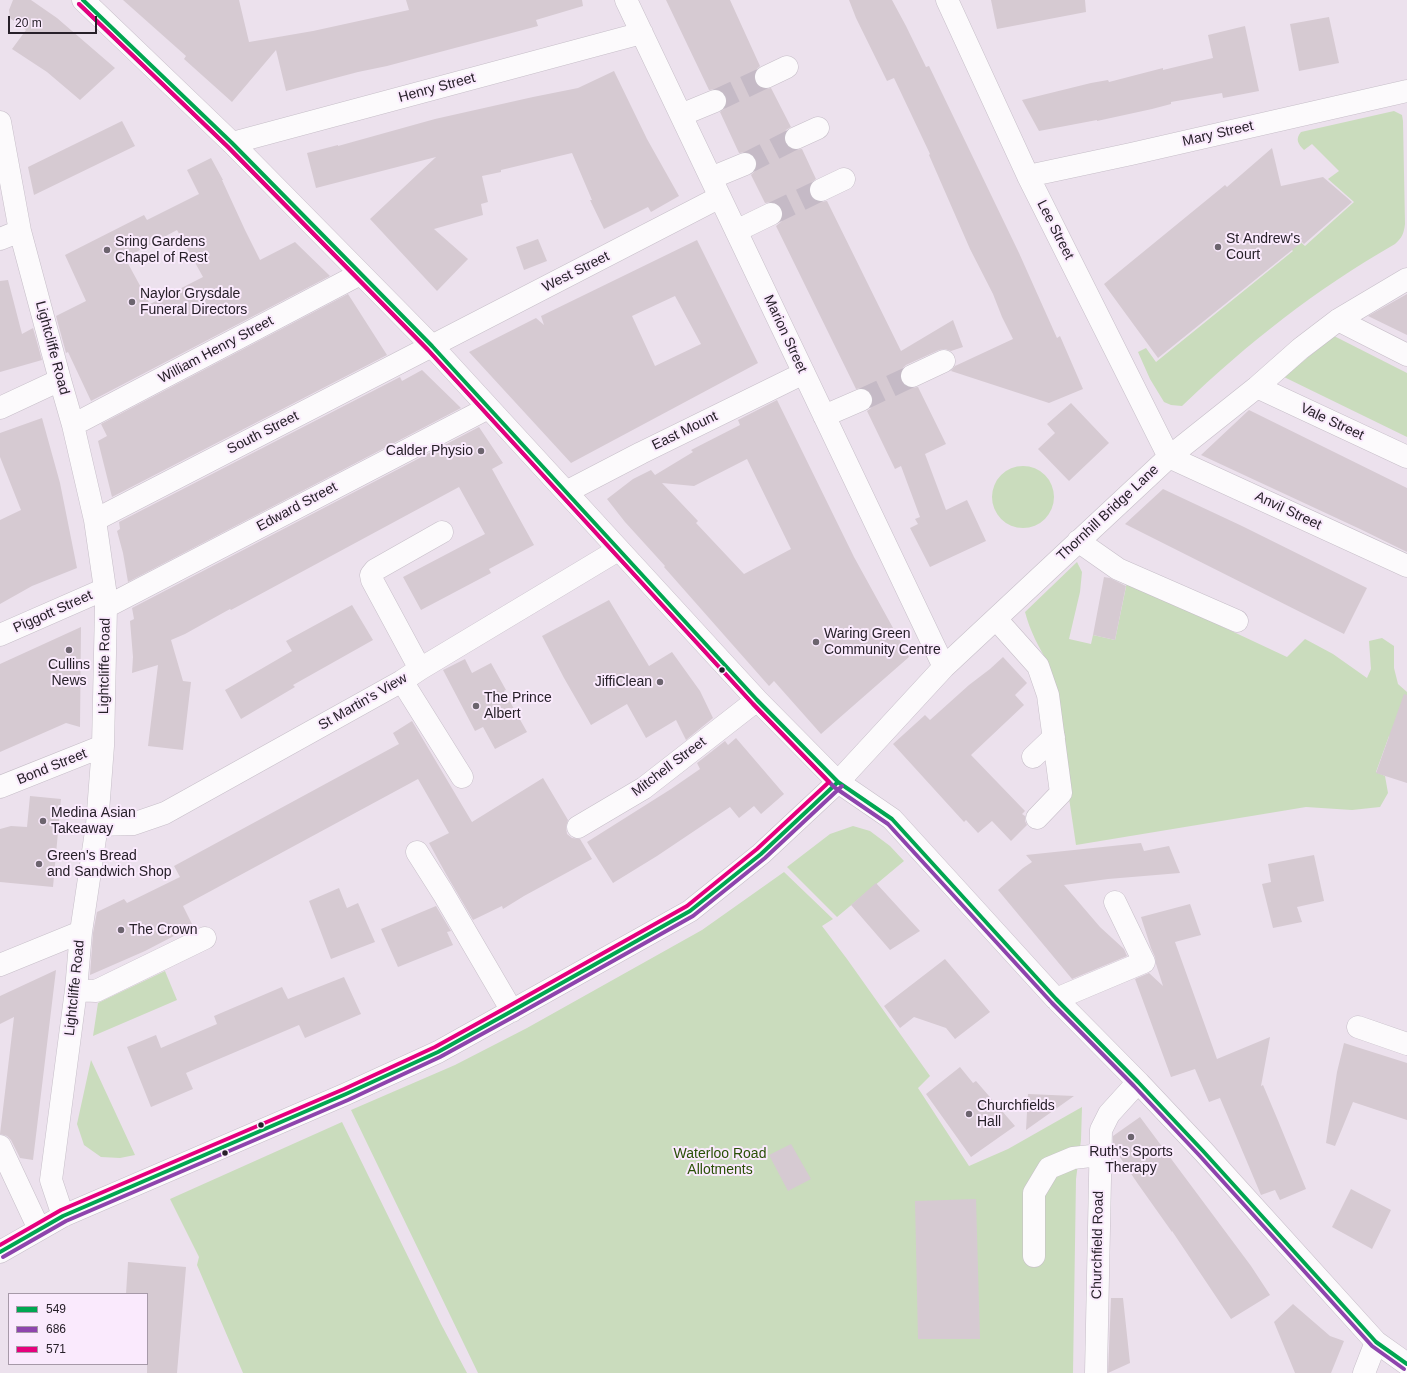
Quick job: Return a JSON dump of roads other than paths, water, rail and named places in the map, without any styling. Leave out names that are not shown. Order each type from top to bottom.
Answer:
[{"type":"street","points":[[82,0],[232,143],[432,346],[756,700],[838,782],[892,819],[1056,999],[1209,1157],[1376,1342],[1407,1364]]},
{"type":"street","name":"Marion Street","points":[[626,0],[944,667]]},
{"type":"street","name":"Lee Street","points":[[946,0],[1028,176],[1168,457]]},
{"type":"street","name":"Henry Street","points":[[232,143],[642,33]]},
{"type":"street","points":[[766,77],[787,67]]},
{"type":"street","name":"Mary Street","points":[[1028,176],[1133,160],[1407,91]]},
{"type":"street","points":[[680,115],[715,101]]},
{"type":"street","name":"Lightcliffe Road","points":[[0,122],[20,230],[73,425],[95,520],[106,598],[103,746],[97,825],[81,932],[76,990],[51,1180],[62,1216]]},
{"type":"street","points":[[796,138],[818,128]]},
{"type":"street","points":[[711,178],[745,164]]},
{"type":"street","points":[[821,190],[844,179]]},
{"type":"street","name":"West Street","points":[[432,346],[720,197]]},
{"type":"street","points":[[736,231],[770,214]]},
{"type":"street","points":[[0,239],[20,230]]},
{"type":"street","name":"William Henry Street","points":[[73,425],[360,274]]},
{"type":"street","name":"Thornhill Bridge Lane","points":[[0,1252],[62,1216],[346,1094],[431,1055],[690,911],[761,854],[838,782],[944,667],[1168,457],[1257,387],[1300,349],[1338,320],[1407,279]]},
{"type":"street","points":[[1338,320],[1407,355]]},
{"type":"street","name":"South Street","points":[[95,520],[432,346]]},
{"type":"street","points":[[912,376],[944,361]]},
{"type":"street","name":"East Mount","points":[[566,492],[641,453],[804,373]]},
{"type":"street","points":[[0,408],[60,380]]},
{"type":"street","name":"Vale Street","points":[[1257,387],[1407,457]]},
{"type":"street","points":[[824,416],[861,400]]},
{"type":"street","name":"Edward Street","points":[[106,598],[488,408]]},
{"type":"street","name":"Anvil Street","points":[[1168,457],[1407,566]]},
{"type":"street","points":[[442,532],[375,570],[371,575],[411,675],[462,777]]},
{"type":"street","points":[[1078,541],[1118,569],[1237,621]]},
{"type":"street","name":"St Martin's View","points":[[97,825],[133,824],[165,813],[411,675],[618,550]]},
{"type":"street","name":"Piggott Street","points":[[0,635],[106,598]]},
{"type":"street","points":[[996,619],[1038,666],[1048,695],[1061,793],[1037,818]]},
{"type":"street","name":"Mitchell Street","points":[[578,827],[644,788],[756,700]]},
{"type":"street","points":[[1033,756],[1054,737]]},
{"type":"street","name":"Bond Street","points":[[0,787],[103,746]]},
{"type":"street","points":[[417,852],[443,893],[512,1011]]},
{"type":"street","points":[[1056,999],[1144,962],[1115,902]]},
{"type":"street","points":[[0,965],[81,932]]},
{"type":"street","points":[[76,990],[96,991],[205,938]]},
{"type":"street","points":[[1358,1027],[1407,1044]]},
{"type":"street","name":"Churchfield Road","points":[[1096,1373],[1101,1130],[1109,1114],[1138,1082]]},
{"type":"street","points":[[0,1146],[39,1229]]},
{"type":"street","points":[[1034,1256],[1034,1193],[1049,1168],[1073,1158],[1100,1155]]},
{"type":"street","points":[[1364,1373],[1376,1342]]},
{"type":"tunnel","points":[[715,101],[766,77]]},
{"type":"tunnel","points":[[745,164],[796,138]]},
{"type":"tunnel","points":[[771,214],[821,190]]},
{"type":"tunnel","points":[[861,400],[912,376]]},
{"type":"place","name":"St Andrew's Court","points":[[1218,247]]},
{"type":"place","name":"Sring Gardens Chapel of Rest","points":[[107,250]]},
{"type":"place","name":"Naylor Grysdale Funeral Directors","points":[[132,302]]},
{"type":"place","name":"Calder Physio","points":[[481,451]]},
{"type":"place","name":"Waring Green Community Centre","points":[[816,642]]},
{"type":"place","name":"Cullins News","points":[[69,650]]},
{"type":"place","name":"JiffiClean","points":[[660,682]]},
{"type":"place","name":"The Prince Albert","points":[[476,706]]},
{"type":"place","name":"Medina Asian Takeaway","points":[[43,821]]},
{"type":"place","name":"Green's Bread and Sandwich Shop","points":[[39,864]]},
{"type":"place","name":"The Crown","points":[[121,930]]},
{"type":"place","name":"Churchfields Hall","points":[[969,1114]]},
{"type":"place","name":"Ruth's Sports Therapy","points":[[1131,1137]]},
{"type":"park label","name":"Waterloo Road Allotments","points":[[720,1162]]}]
